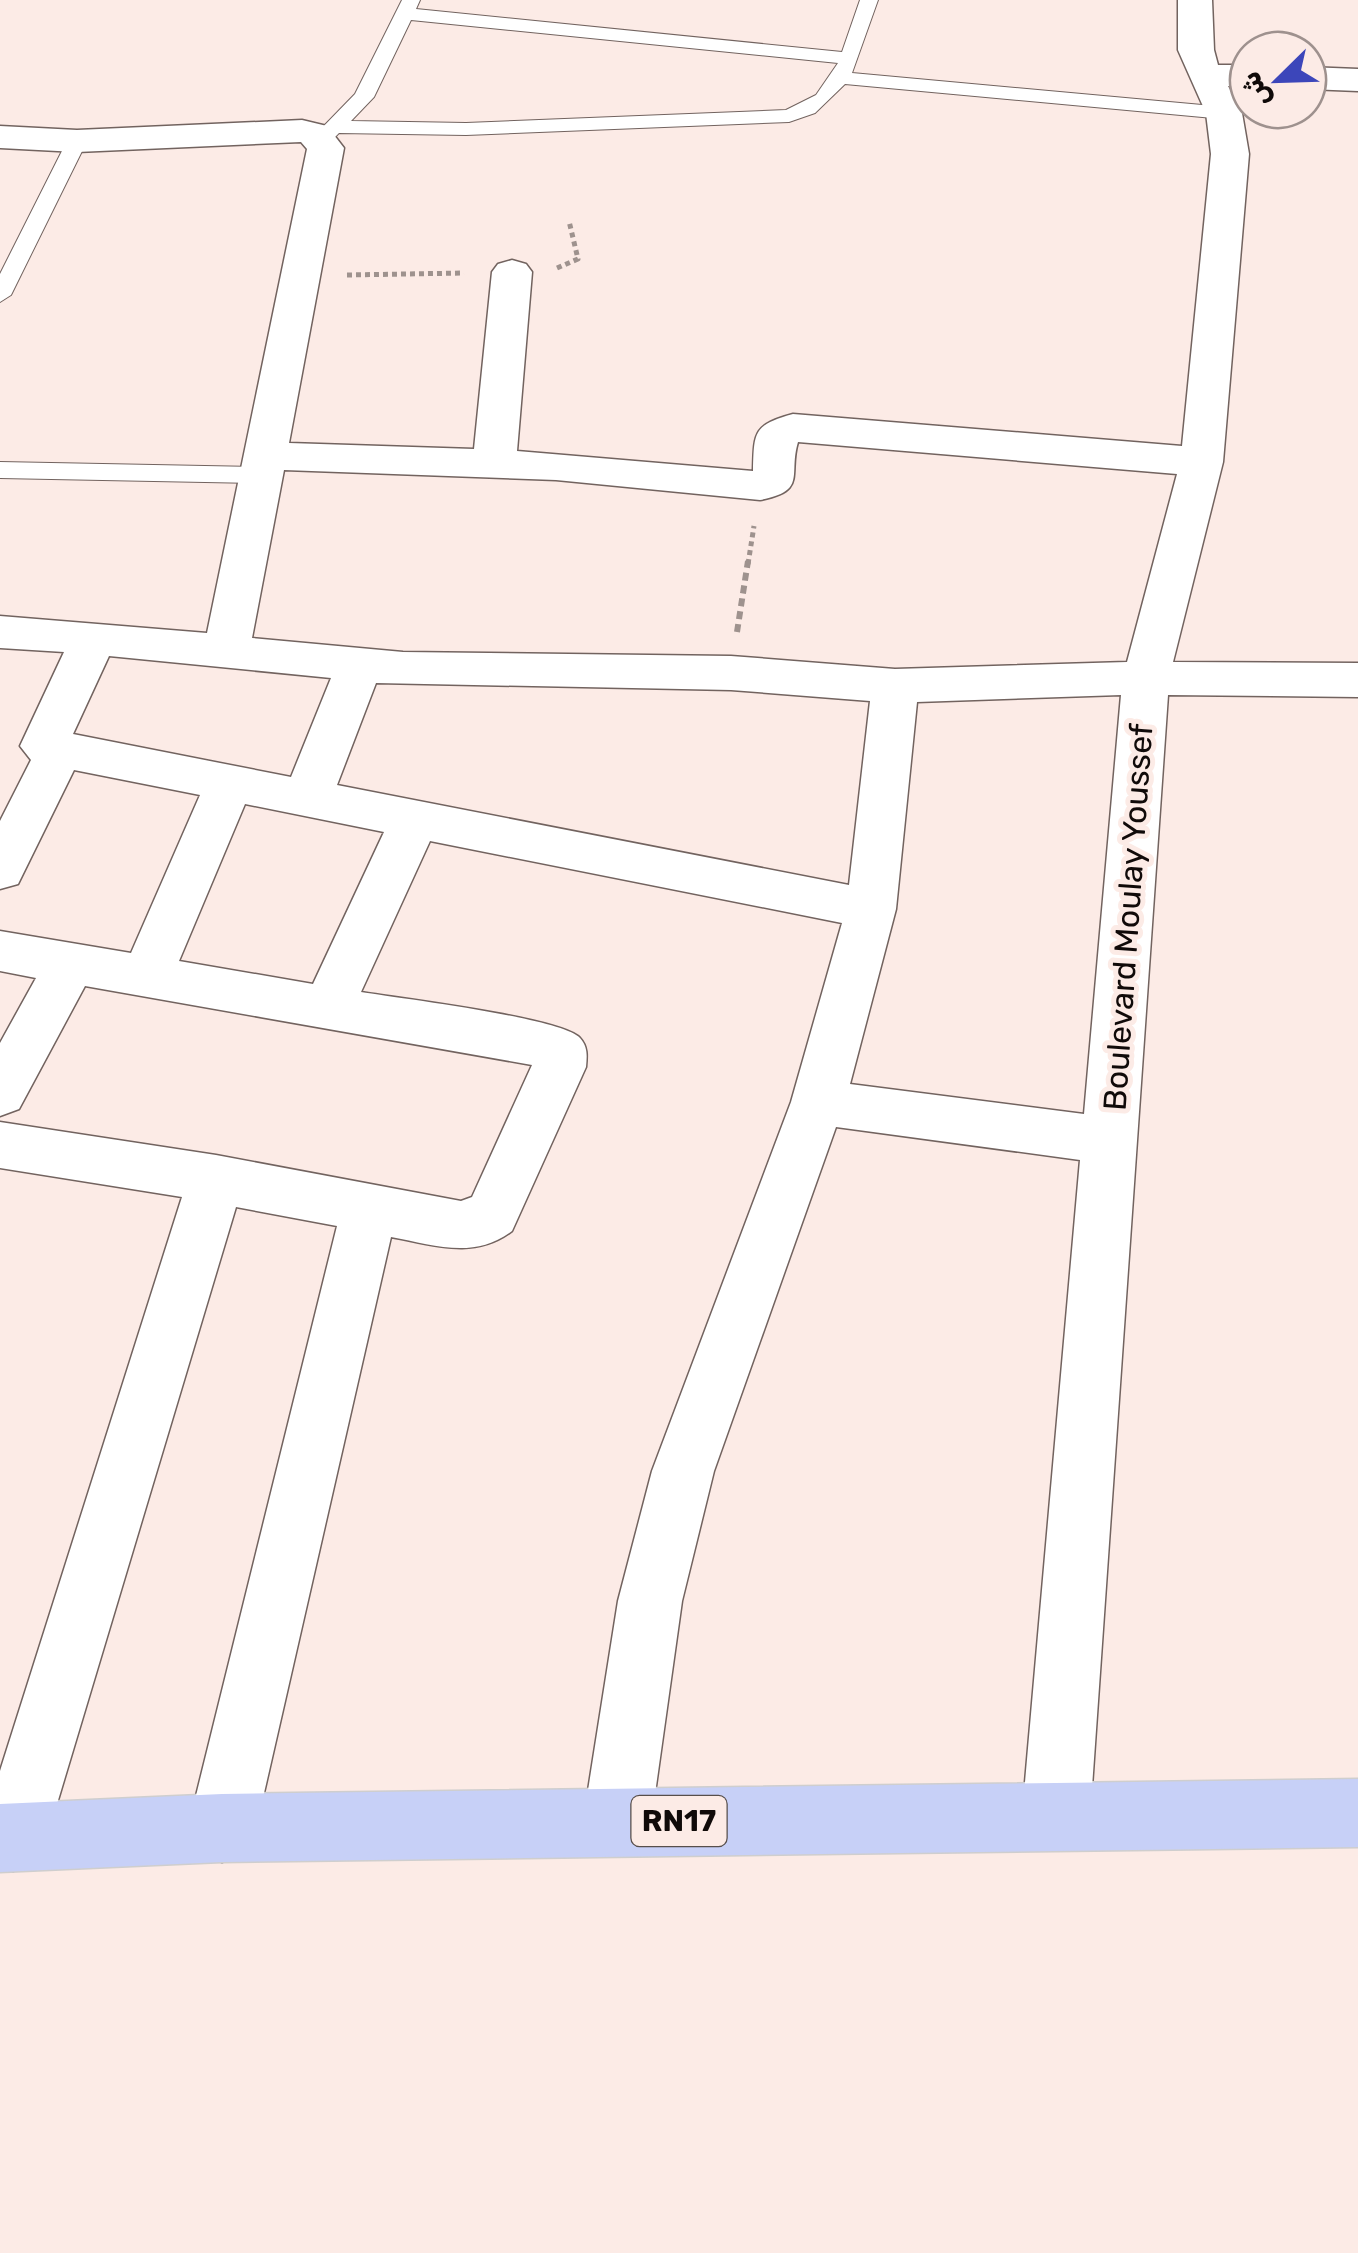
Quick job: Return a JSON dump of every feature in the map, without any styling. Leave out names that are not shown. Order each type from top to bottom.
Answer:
[{"type":"main road","name":"RN17","points":[[6,1838],[222,1828],[1358,1812]]},
{"type":"street","name":"Boulevard Moulay Youssef","points":[[1056,1816],[1146,678],[1202,462],[1230,154],[1225,88],[1196,50],[1195,0]]},
{"type":"street","points":[[1328,79],[1358,80]]},
{"type":"street","points":[[0,137],[77,141],[328,133],[226,654]]},
{"type":"street","points":[[494,466],[512,272]]},
{"type":"street","points":[[263,466],[556,466],[760,486],[774,479],[776,436],[794,428],[1202,462]]},
{"type":"street","points":[[0,632],[359,666],[731,672],[895,686],[1146,678],[1358,680]]},
{"type":"street","points":[[0,870],[35,746],[94,638]]},
{"type":"street","points":[[308,796],[359,666]]},
{"type":"street","points":[[617,1822],[650,1601],[682,1471],[818,1102],[871,909],[895,686]]},
{"type":"street","points":[[35,746],[416,817],[871,909]]},
{"type":"street","points":[[148,974],[230,782]]},
{"type":"street","points":[[329,1005],[416,817]]},
{"type":"street","points":[[0,951],[329,1005],[550,1046],[561,1053],[492,1214],[480,1223],[461,1226],[216,1179],[0,1146]]},
{"type":"street","points":[[0,1094],[72,961]]},
{"type":"street","points":[[818,1102],[1111,1141]]},
{"type":"street","points":[[6,1838],[216,1179]]},
{"type":"street","points":[[222,1828],[370,1210]]},
{"type":"lane","points":[[328,133],[790,116],[808,112],[825,101],[845,68],[868,0]]},
{"type":"lane","points":[[328,133],[364,97],[408,7],[845,68],[1225,88]]},
{"type":"lane","points":[[0,295],[77,141]]},
{"type":"lane","points":[[0,470],[263,466]]},
{"type":"path","points":[[301,276],[512,272],[572,264],[578,259],[569,221]]},
{"type":"path","points":[[731,672],[760,486]]}]
